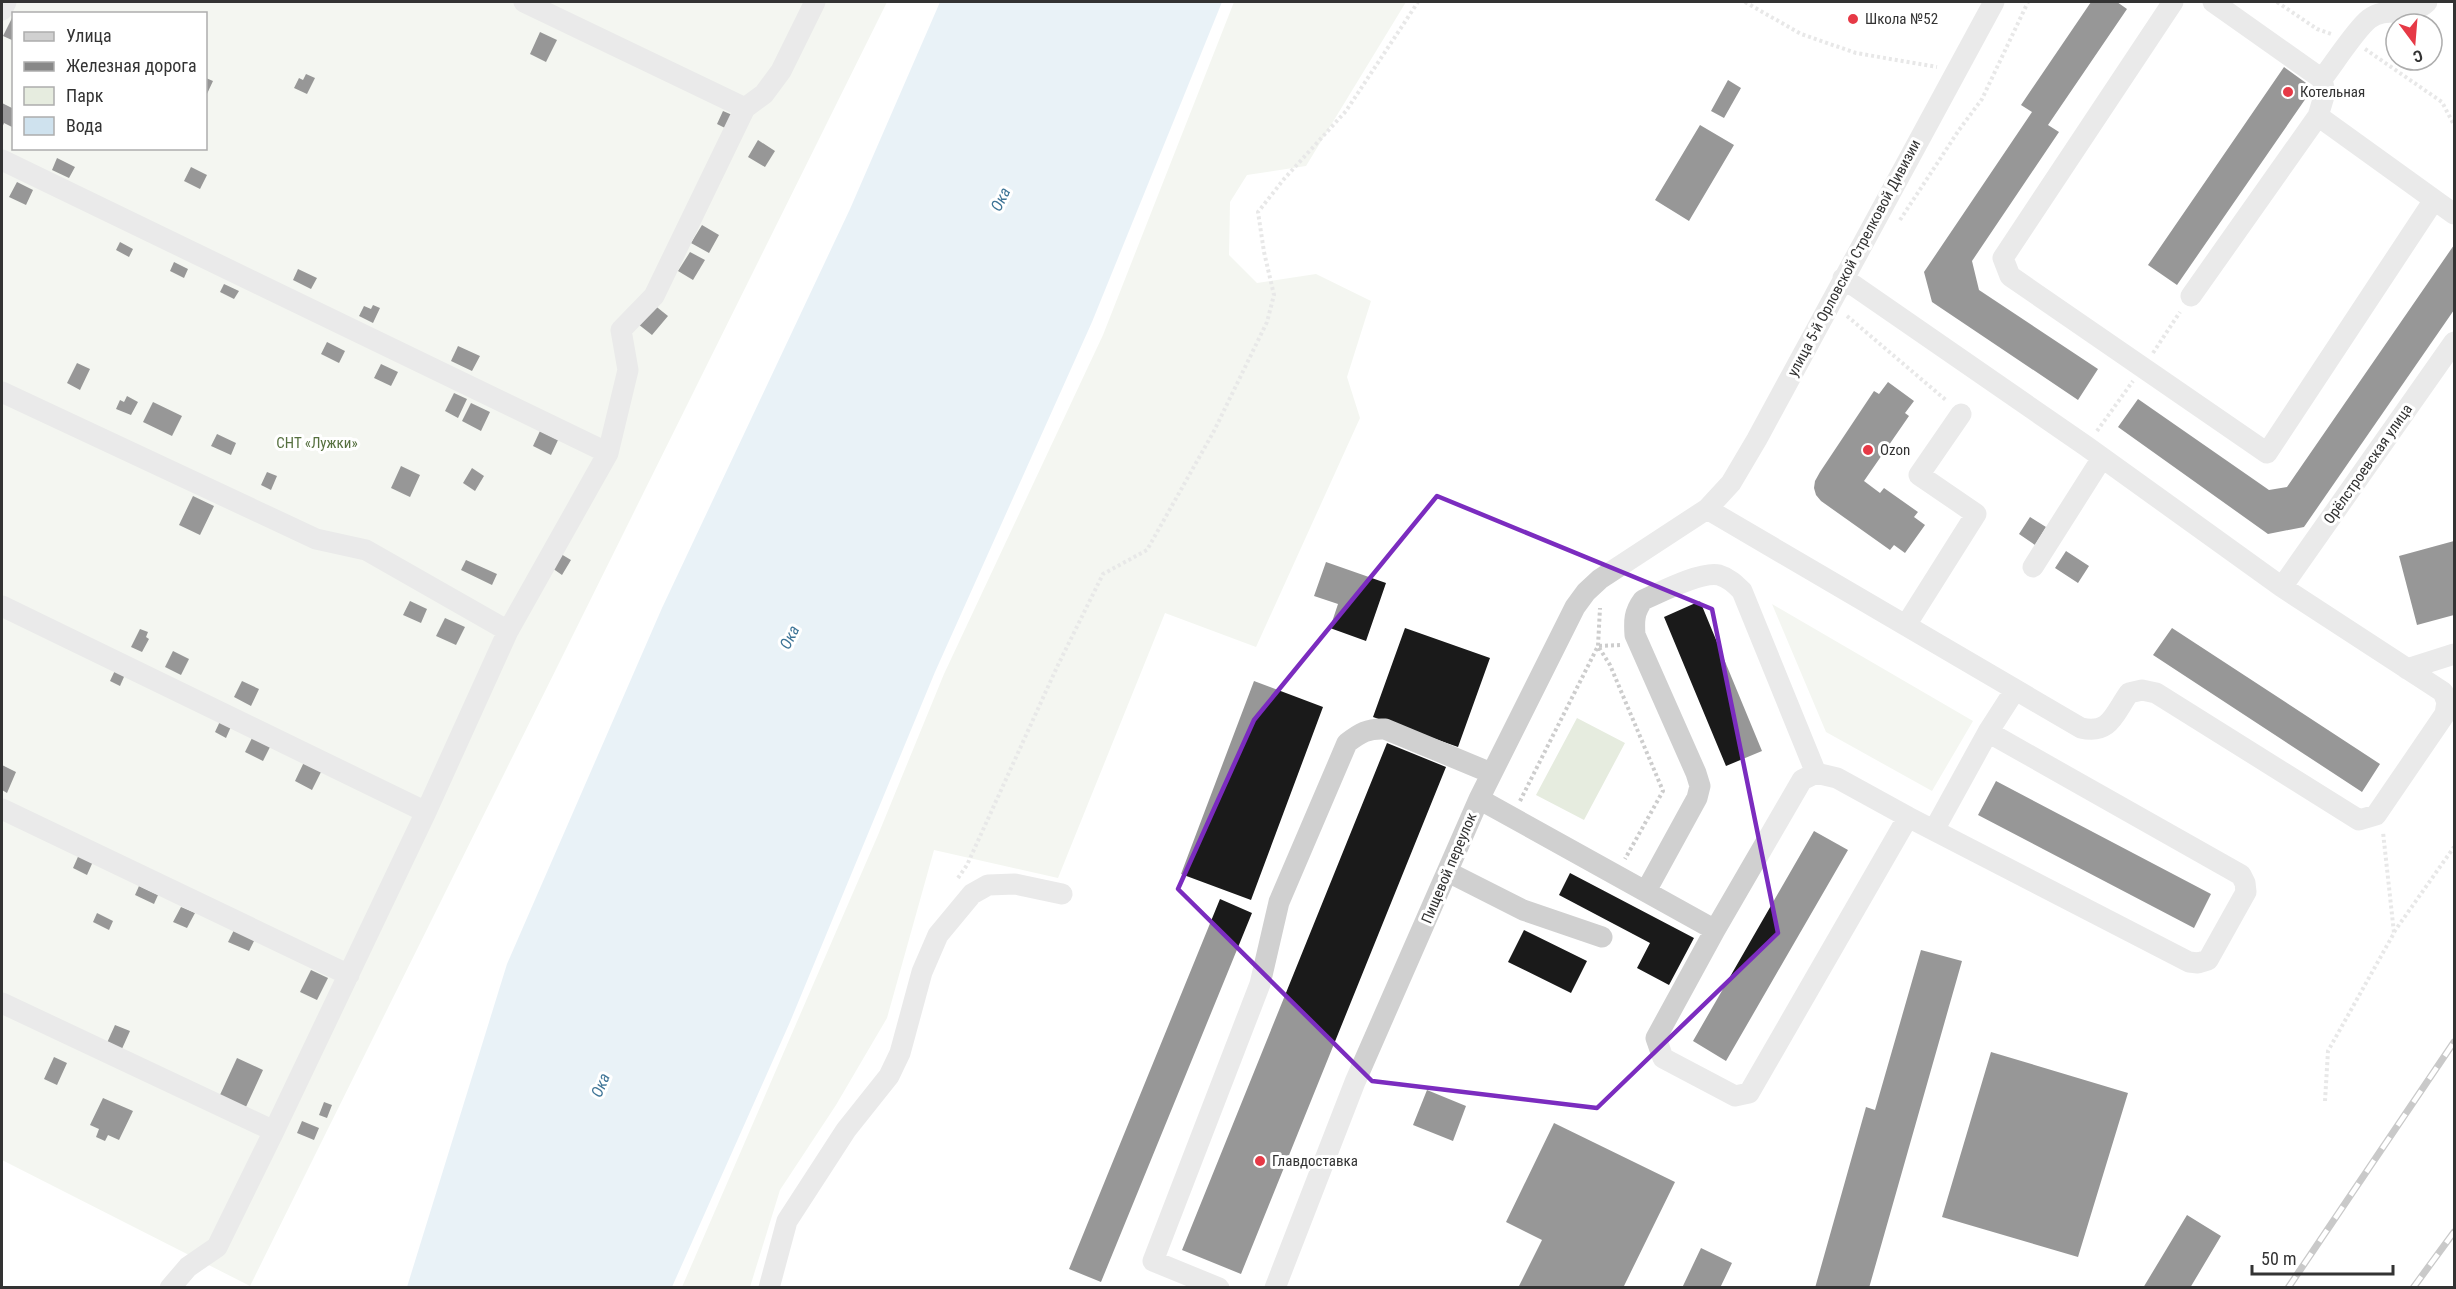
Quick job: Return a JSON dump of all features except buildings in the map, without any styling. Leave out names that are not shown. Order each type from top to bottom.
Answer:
[{"type":"street","points":[[2,10],[6,2]]},
{"type":"street","points":[[524,2],[745,108]]},
{"type":"street","points":[[170,1287],[188,1267],[217,1247],[349,975],[508,631],[608,453],[628,370],[621,330],[654,296],[745,108],[764,94],[781,71],[815,2]]},
{"type":"street","name":"улица 5-й Орловской Стрелковой Дивизии","points":[[1707,509],[1731,483],[1756,439],[1994,2]]},
{"type":"street","points":[[2173,2],[2003,258],[2010,276],[2267,453],[2434,200]]},
{"type":"street","points":[[2191,296],[2318,117],[2325,93],[2322,79],[2213,2]]},
{"type":"street","points":[[2322,79],[2368,19],[2387,12],[2411,11],[2421,8],[2427,2]]},
{"type":"street","points":[[2318,117],[2454,214]]},
{"type":"street","points":[[2,160],[608,453]]},
{"type":"street","points":[[1707,509],[2081,728],[2094,731],[2105,727],[2129,693],[2142,690],[2156,693],[2360,820],[2376,815],[2445,714],[2447,702],[2444,692],[2282,587],[2102,458],[1842,278]]},
{"type":"street","name":"Орёлстроевская улица","points":[[2282,587],[2454,342]]},
{"type":"street","points":[[2,392],[316,539],[366,550],[508,631]]},
{"type":"street","points":[[1906,625],[1976,514],[1919,476],[1961,414]]},
{"type":"street","points":[[2033,567],[2102,458]]},
{"type":"street","name":"Пищевой переулок","points":[[1275,1287],[1355,1082],[1479,799],[1575,607],[1600,579],[1707,509]]},
{"type":"street","points":[[1646,891],[1697,798],[1700,786],[1635,635],[1634,619],[1637,608],[1643,600],[1706,575],[1717,575],[1730,580],[1742,591],[1816,773]]},
{"type":"street","points":[[2,606],[426,812]]},
{"type":"street","points":[[2407,669],[2454,654]]},
{"type":"street","points":[[1934,830],[2015,690]]},
{"type":"street","points":[[1219,1287],[1153,1261],[1260,984],[1279,902],[1347,743],[1361,732],[1385,729],[1491,773]]},
{"type":"street","points":[[1908,817],[1749,1093],[1735,1096],[1663,1058],[1656,1038],[1715,930],[1802,780],[1816,773],[1837,778],[2189,962],[2198,963],[2208,960],[2246,892],[2241,875],[1989,732]]},
{"type":"street","points":[[1479,799],[1715,930]]},
{"type":"street","points":[[2,809],[349,975]]},
{"type":"street","points":[[1448,872],[1522,910],[1602,937]]},
{"type":"street","points":[[769,1287],[787,1221],[846,1130],[889,1077],[900,1053],[922,972],[938,935],[972,894],[987,885],[1015,884],[1062,894]]},
{"type":"street","points":[[2,1003],[274,1131]]},
{"type":"path","points":[[954,884],[967,865],[1057,667],[1103,574],[1147,550],[1214,431],[1267,322],[1274,295],[1258,212],[1284,179],[1346,111],[1418,2]]},
{"type":"path","points":[[1745,2],[1801,34],[1856,53],[1941,67],[1935,77]]},
{"type":"path","points":[[2277,2],[2317,29],[2352,40],[2442,102],[2454,125]]},
{"type":"path","points":[[1847,316],[1961,414]]},
{"type":"path","points":[[1598,646],[1610,665],[1663,791],[1616,874]]},
{"type":"path","points":[[2376,815],[2385,837],[2394,933]]},
{"type":"path","points":[[2325,1101],[2328,1051],[2394,933],[2454,847]]},
{"type":"highlighted area","points":[[1437,496],[1712,609],[1778,933],[1597,1108],[1372,1081],[1178,889],[1254,720]]},
{"type":"green space","name":"СНТ «Лужки»","points":[[2,2],[887,2],[250,1286],[2,1160]]},
{"type":"green space","points":[[1234,2],[1406,2],[1306,166],[1247,175],[1230,202],[1229,255],[1257,283],[1316,274],[1371,301],[1347,377],[1360,418],[1256,647],[1165,613],[1058,878],[934,850],[887,1018],[836,1105],[780,1190],[750,1287],[682,1287],[878,835],[944,674],[1103,335]]},
{"type":"green space","points":[[1772,604],[1973,721],[1932,791],[1826,732]]},
{"type":"green space","points":[[1577,718],[1625,743],[1584,820],[1536,795]]},
{"type":"water","name":"Ока","points":[[940,2],[1222,2],[1092,322],[935,672],[790,1022],[672,1287],[407,1287],[507,964],[662,608],[850,209]]},
{"type":"railway","points":[[2288,1288],[2454,1042]]},
{"type":"railway","points":[[2413,1288],[2454,1232]]},
{"type":"place","name":"Школа №52","points":[[1853,19]]},
{"type":"place","name":"Котельная","points":[[2288,92]]},
{"type":"place","name":"Ozon","points":[[1868,450]]},
{"type":"place","name":"Главдоставка","points":[[1260,1161]]}]
